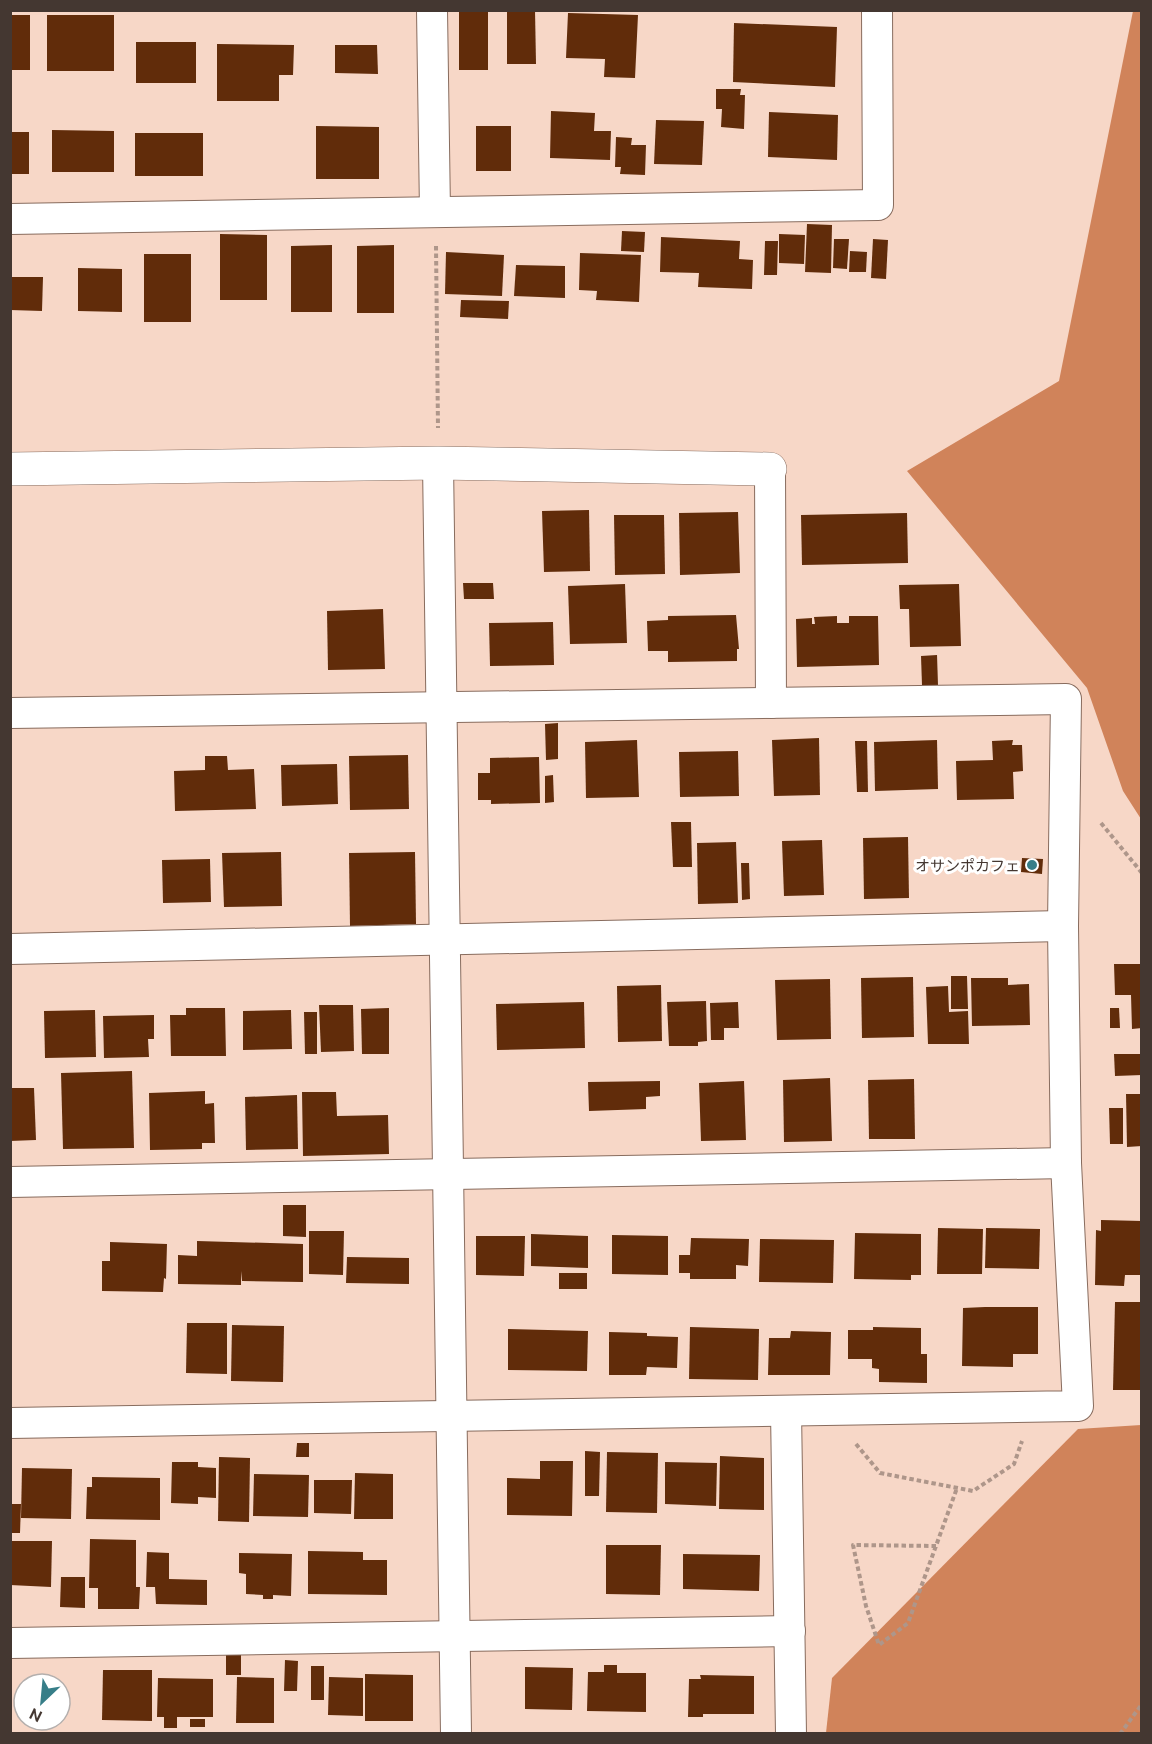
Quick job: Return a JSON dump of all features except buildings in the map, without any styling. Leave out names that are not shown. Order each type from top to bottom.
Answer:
[{"type":"street","points":[[432,10],[435,212]]},
{"type":"street","points":[[10,219],[879,205],[877,10]]},
{"type":"street","points":[[438,463],[456,1734]]},
{"type":"street","points":[[10,469],[438,463],[770,469],[771,703]]},
{"type":"street","points":[[10,713],[1066,699],[1063,926],[1066,1163],[1078,1406],[10,1423]]},
{"type":"street","points":[[10,949],[1063,926]]},
{"type":"street","points":[[10,1182],[1066,1163]]},
{"type":"street","points":[[786,1411],[791,1734]]},
{"type":"street","points":[[10,1643],[790,1631]]},
{"type":"path","points":[[435,212],[438,463]]},
{"type":"path","points":[[1100,822],[1142,873]]},
{"type":"path","points":[[857,1409],[856,1445],[880,1473],[973,1491],[1014,1464],[1035,1407]]},
{"type":"path","points":[[936,1546],[853,1545],[866,1606],[879,1646],[908,1623],[936,1546],[957,1488]]},
{"type":"path","points":[[1120,1734],[1142,1704]]},
{"type":"shaded area","points":[[1133,11],[1142,11],[1141,819],[1123,791],[1087,688],[907,471],[1059,381]]},
{"type":"shaded area","points":[[1141,1425],[1141,1733],[826,1733],[832,1678],[1078,1429]]},
{"type":"place","name":"オサンポカフェ","points":[[1032,865]]}]
